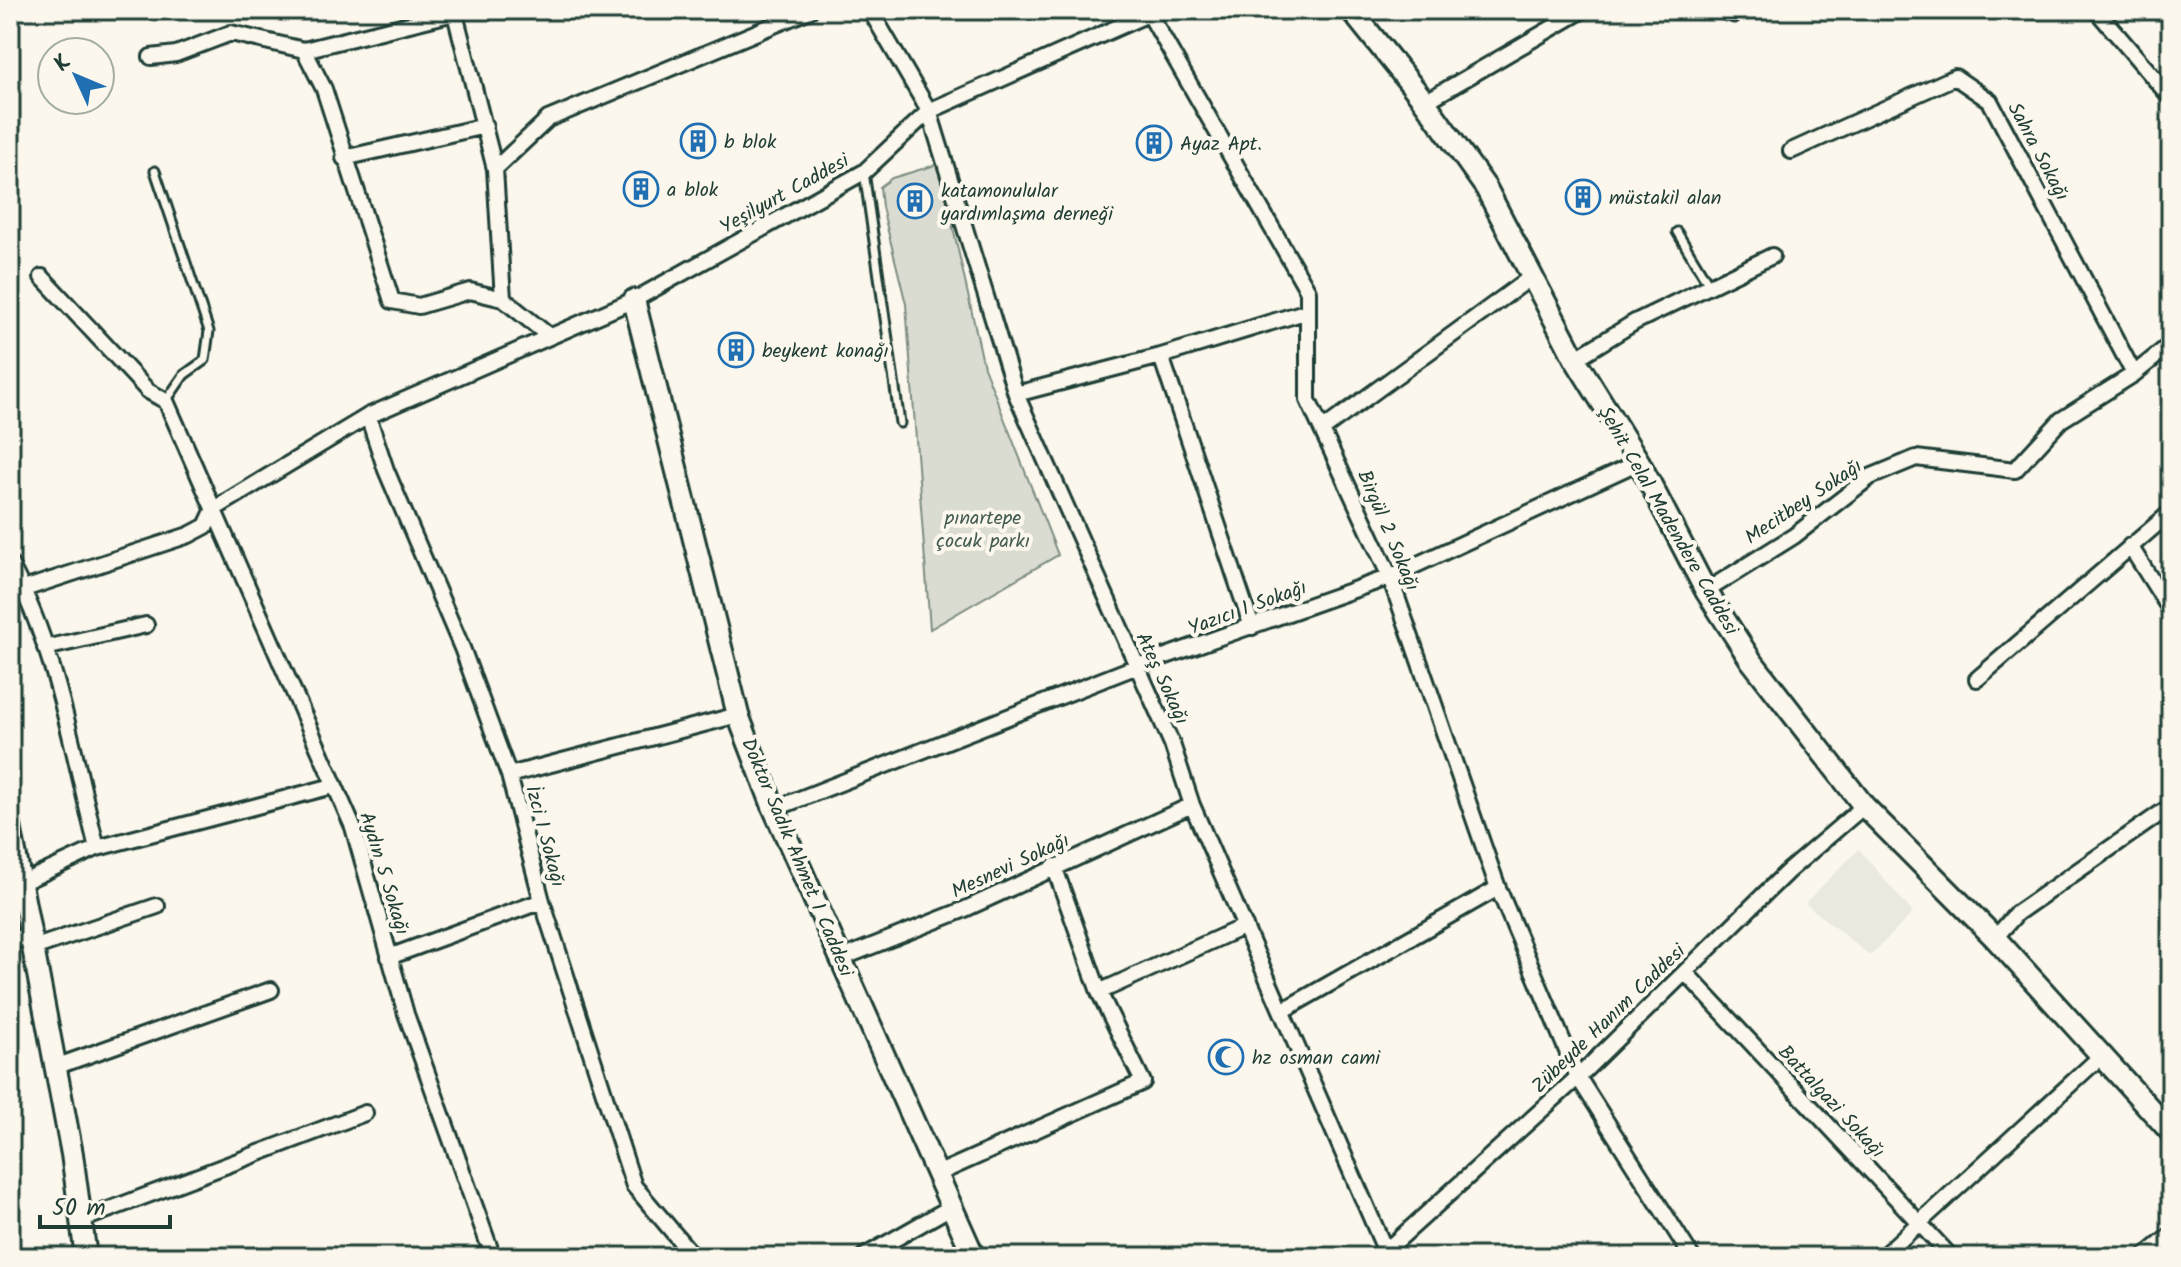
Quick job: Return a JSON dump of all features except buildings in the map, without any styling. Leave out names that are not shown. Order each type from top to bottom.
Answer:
[{"type":"street","points":[[495,169],[548,119],[810,10]]},
{"type":"street","name":"Ateş Sokağı","points":[[870,10],[929,111],[1016,394],[1135,667],[1172,744],[1192,805],[1282,1011],[1382,1255]]},
{"type":"street","name":"Şehit Celal Madendere Caddesi","points":[[1351,10],[1425,102],[1486,188],[1530,278],[1575,359],[1639,462],[1706,591],[1750,659],[1864,806],[1995,938],[2171,1132]]},
{"type":"street","points":[[1425,102],[1583,10]]},
{"type":"street","points":[[2096,10],[2171,98]]},
{"type":"street","points":[[151,57],[176,54],[231,33],[304,50],[454,12],[495,169],[503,299]]},
{"type":"street","name":"Yeşilyurt Caddesi","points":[[24,589],[189,535],[206,526],[214,509],[368,416],[634,300],[864,172],[929,111],[1154,12]]},
{"type":"street","name":"Birgül 2 Sokağı","points":[[1154,12],[1308,291],[1308,400],[1390,577],[1498,888],[1578,1077],[1691,1257]]},
{"type":"street","points":[[304,50],[324,89],[392,301],[419,306],[470,291],[503,299],[549,336]]},
{"type":"street","name":"Sahra Sokağı","points":[[1791,151],[1955,77],[1990,101],[2134,374]]},
{"type":"street","points":[[344,158],[485,126]]},
{"type":"street","points":[[1575,359],[1635,322],[1772,256]]},
{"type":"street","points":[[42,277],[148,391],[166,401]]},
{"type":"street","points":[[1322,430],[1530,278]]},
{"type":"street","name":"Doktor Sadık Ahmet 1 Caddesi","points":[[634,300],[738,715],[774,809],[974,1257]]},
{"type":"street","points":[[1016,394],[1161,356],[1308,311]]},
{"type":"street","name":"Mecitbey Sokağı","points":[[1706,591],[1794,536],[1870,477],[1916,458],[2015,470],[2061,420],[2134,374],[2171,344]]},
{"type":"street","points":[[1161,356],[1252,627]]},
{"type":"street","name":"Aydın 5 Sokağı","points":[[166,401],[353,827],[406,1014],[493,1257]]},
{"type":"street","name":"İzci 1 Sokağı","points":[[368,416],[386,470],[462,648],[509,775],[542,901],[634,1186],[694,1257]]},
{"type":"street","name":"Yazıcı 1 Sokağı","points":[[774,809],[1135,667],[1390,577],[1639,462]]},
{"type":"street","points":[[1977,679],[2171,512]]},
{"type":"street","points":[[2130,546],[2171,611]]},
{"type":"street","points":[[10,564],[24,589],[45,648],[97,848]]},
{"type":"street","points":[[45,648],[146,625]]},
{"type":"street","points":[[509,775],[738,715]]},
{"type":"street","points":[[21,883],[97,848],[333,786]]},
{"type":"street","name":"Mesnevi Sokağı","points":[[842,958],[963,910],[1192,805]]},
{"type":"street","name":"Zübeyde Hanım Caddesi","points":[[1382,1255],[1578,1077],[1787,872],[1864,806]]},
{"type":"street","points":[[1995,938],[2017,913],[2171,806]]},
{"type":"street","points":[[11,839],[72,1154],[86,1257]]},
{"type":"street","points":[[937,1174],[1143,1082],[1099,992],[1054,866]]},
{"type":"street","points":[[1282,1011],[1498,888]]},
{"type":"street","points":[[389,957],[542,901]]},
{"type":"street","points":[[10,943],[32,941],[157,906]]},
{"type":"street","points":[[1099,992],[1245,926]]},
{"type":"street","name":"Battalgazi Sokağı","points":[[1685,972],[1951,1257]]},
{"type":"street","points":[[55,1067],[271,990]]},
{"type":"street","points":[[1882,1257],[2100,1057]]},
{"type":"street","points":[[79,1221],[365,1113]]},
{"type":"street","points":[[863,1257],[951,1207]]},
{"type":"street","points":[[2144,1257],[2171,1235]]},
{"type":"lane","points":[[1708,10],[1734,18]]},
{"type":"lane","points":[[155,171],[209,331],[205,360],[184,375],[166,401]]},
{"type":"lane","points":[[864,172],[900,423]]},
{"type":"lane","points":[[1677,232],[1709,286]]},
{"type":"shaded area","points":[[1859,849],[1913,913],[1870,956],[1805,903]]},
{"type":"green space","name":"pınartepe çocuk parkı","points":[[939,164],[984,367],[1058,555],[930,629],[906,304],[880,187],[892,178]]},
{"type":"place","name":"b blok","points":[[698,141]]},
{"type":"place","name":"Ayaz Apt.","points":[[1154,143]]},
{"type":"place","name":"a blok","points":[[641,189]]},
{"type":"place","name":"müstakil alan","points":[[1583,197]]},
{"type":"place","name":"katamonulular yardımlaşma derneği","points":[[915,201]]},
{"type":"place","name":"beykent konağı","points":[[736,350]]},
{"type":"place","name":"hz osman cami","points":[[1226,1057]]}]
